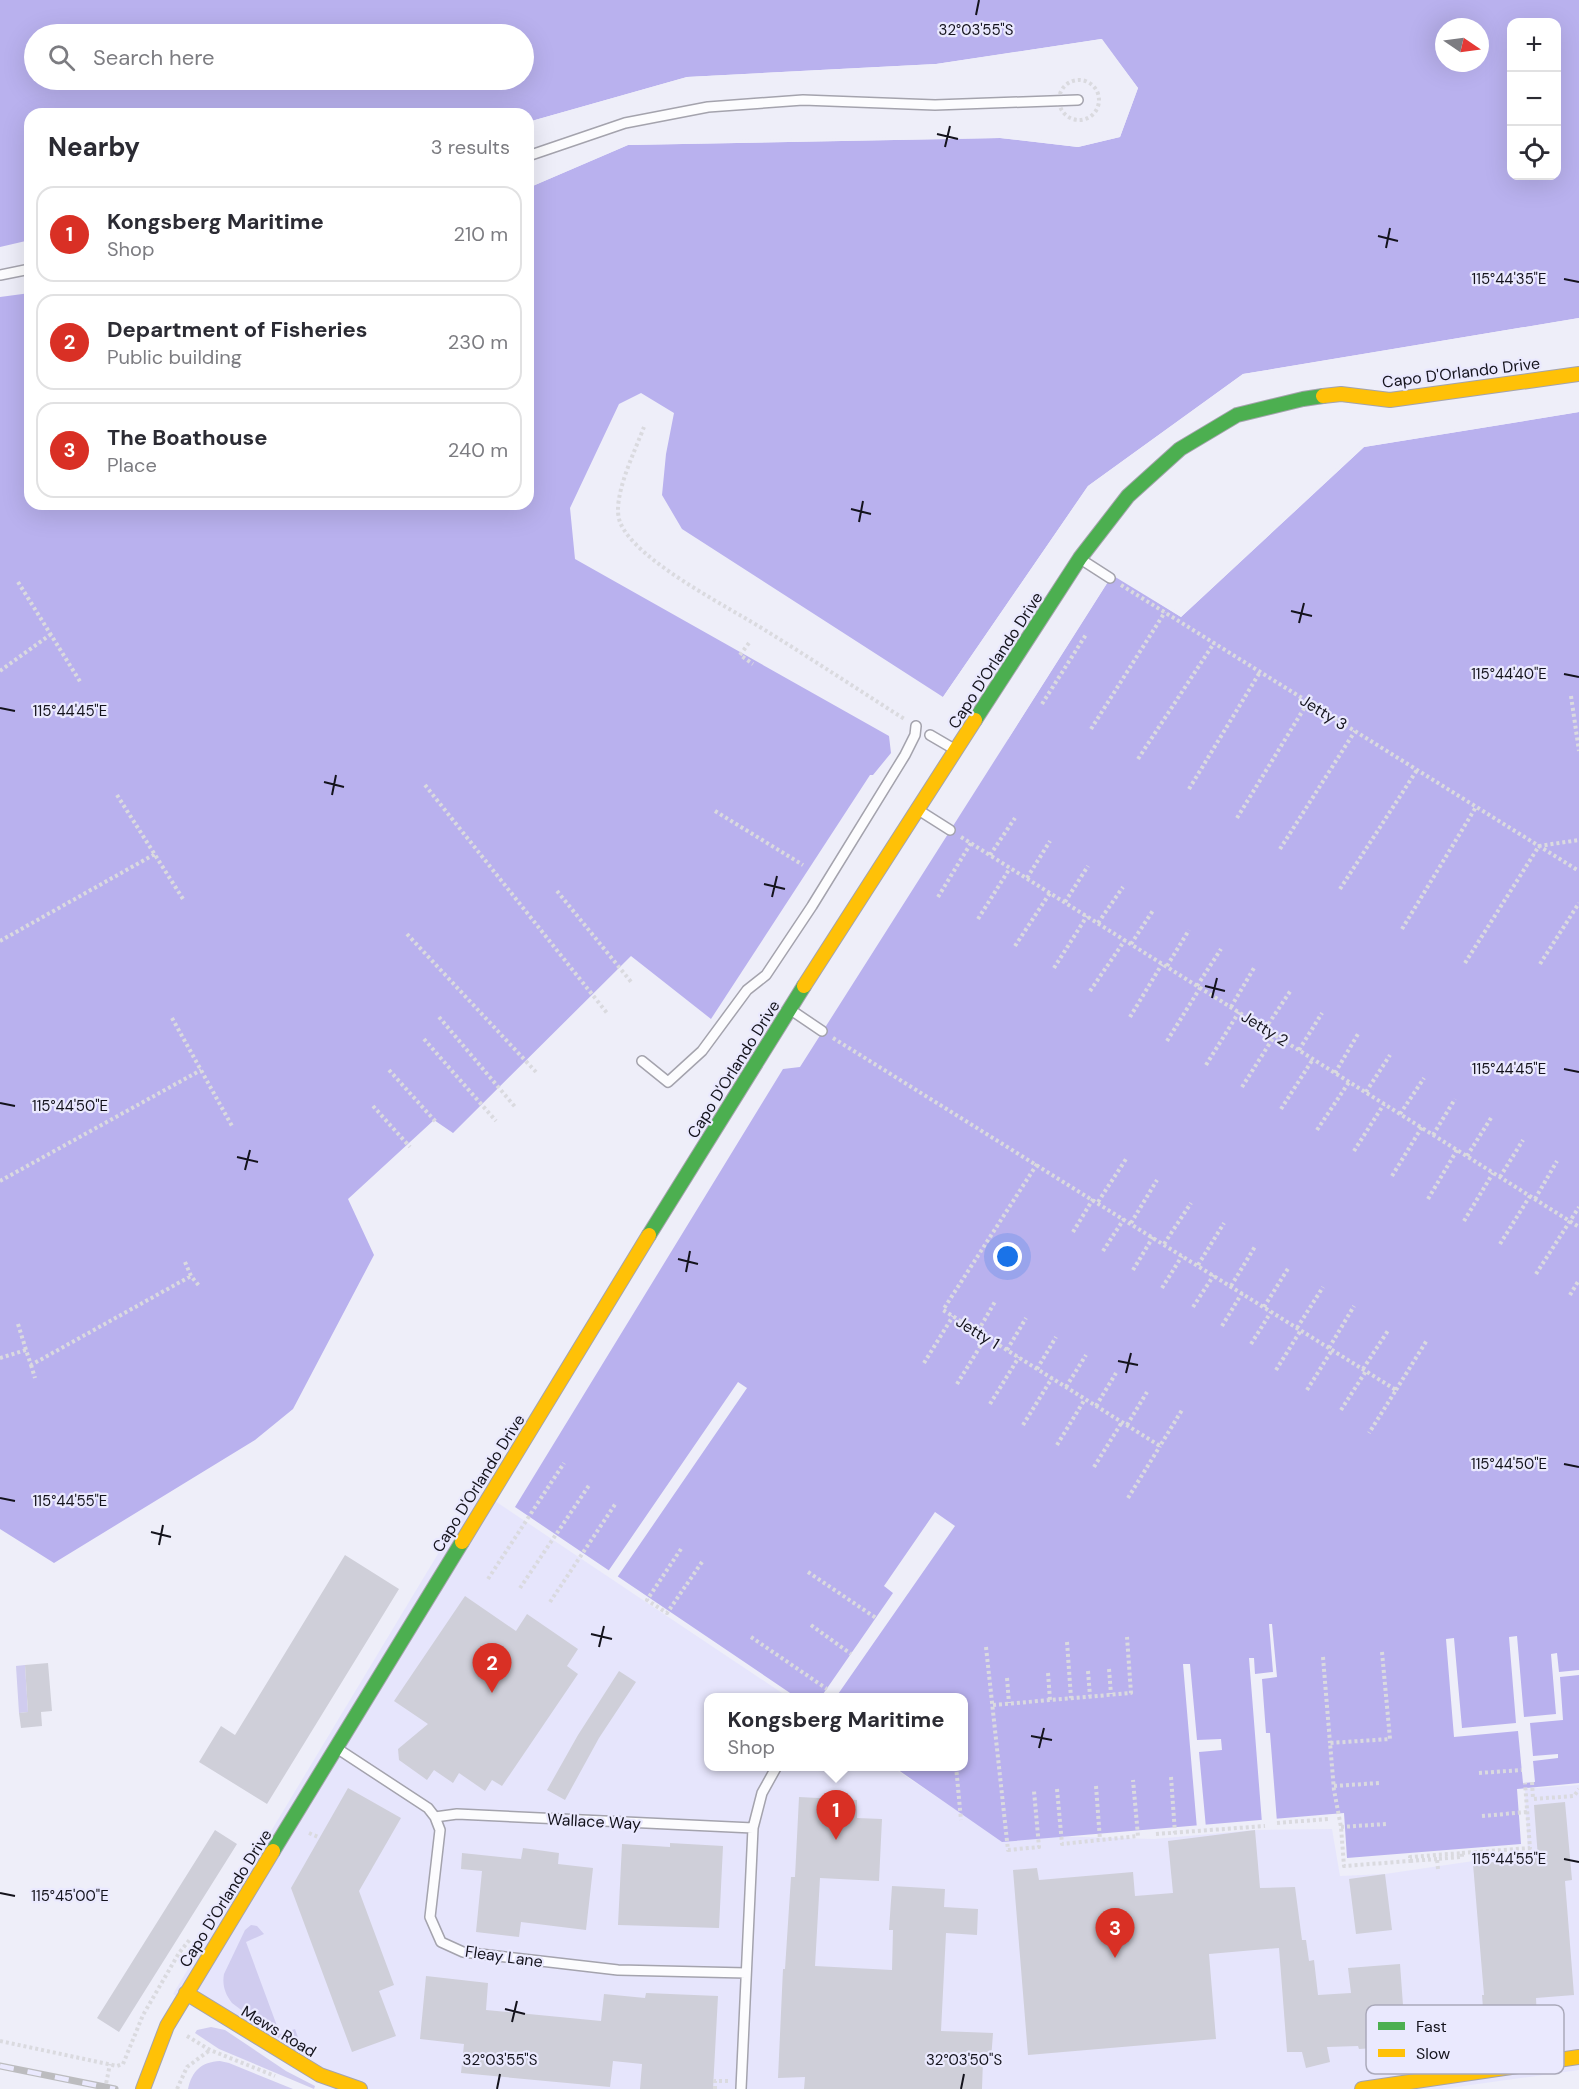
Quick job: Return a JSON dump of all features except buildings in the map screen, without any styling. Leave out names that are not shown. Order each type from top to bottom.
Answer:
[{"type":"street","name":"Capo D'Orlando Drive","points":[[143,2089],[167,2026],[186,1994],[789,1009],[1080,558],[1128,496],[1180,449],[1237,415],[1303,399],[1341,394],[1366,399],[1390,400],[1579,374]]},
{"type":"street","name":"Mews Road","points":[[186,1994],[320,2075],[360,2089]]},
{"type":"street","points":[[1564,2059],[1579,2057]]},
{"type":"street","points":[[1362,2089],[1464,2074]]},
{"type":"lane","points":[[534,154],[626,123],[708,107],[803,100],[935,105],[1077,100]]},
{"type":"lane","points":[[0,275],[24,270]]},
{"type":"lane","points":[[1080,558],[1110,578]]},
{"type":"lane","points":[[642,1061],[668,1082],[702,1051],[747,990],[766,975],[812,906],[905,755],[915,735],[916,726]]},
{"type":"lane","points":[[930,735],[956,750]]},
{"type":"lane","points":[[918,810],[950,830]]},
{"type":"lane","points":[[789,1009],[822,1031]]},
{"type":"lane","points":[[336,1748],[428,1808],[435,1817]]},
{"type":"lane","points":[[741,2085],[753,1828],[762,1793],[775,1771]]},
{"type":"lane","name":"Wallace Way","points":[[435,1817],[457,1814],[753,1828]]},
{"type":"lane","name":"Fleay Lane","points":[[435,1817],[440,1830],[440,1838],[430,1917],[441,1942],[462,1952],[618,1970],[746,1973]]},
{"type":"path","points":[[644,427],[617,501],[620,522],[633,543],[660,566],[916,726]]},
{"type":"path","name":"Jetty 3","points":[[1110,578],[1579,871]]},
{"type":"path","points":[[18,582],[81,683]]},
{"type":"path","points":[[1091,729],[1165,612]]},
{"type":"path","points":[[1042,704],[1087,633]]},
{"type":"path","points":[[0,671],[51,634]]},
{"type":"path","points":[[750,643],[740,655],[753,664]]},
{"type":"path","points":[[1138,759],[1214,643]]},
{"type":"path","points":[[1189,789],[1260,672]]},
{"type":"path","points":[[1571,696],[1579,751]]},
{"type":"path","points":[[1237,818],[1308,702]]},
{"type":"path","points":[[1280,849],[1355,731]]},
{"type":"path","points":[[1340,888],[1417,770]]},
{"type":"path","points":[[425,785],[607,1013]]},
{"type":"path","points":[[117,795],[183,898]]},
{"type":"path","points":[[1402,929],[1476,807]]},
{"type":"path","points":[[715,811],[803,865]]},
{"type":"path","points":[[990,855],[1015,818]]},
{"type":"path","name":"Jetty 2","points":[[950,830],[1579,1227]]},
{"type":"path","points":[[1465,963],[1539,846],[1579,840]]},
{"type":"path","points":[[1027,878],[1050,841]]},
{"type":"path","points":[[938,897],[971,843]]},
{"type":"path","points":[[0,941],[155,854]]},
{"type":"path","points":[[1065,902],[1088,866]]},
{"type":"path","points":[[978,919],[1010,868]]},
{"type":"path","points":[[1098,923],[1123,887]]},
{"type":"path","points":[[557,891],[632,983]]},
{"type":"path","points":[[1015,946],[1050,893]]},
{"type":"path","points":[[1540,964],[1579,903]]},
{"type":"path","points":[[1131,944],[1154,909]]},
{"type":"path","points":[[1054,968],[1087,916]]},
{"type":"path","points":[[1130,1017],[1189,930]]},
{"type":"path","points":[[407,934],[536,1072]]},
{"type":"path","points":[[1090,992],[1125,940]]},
{"type":"path","points":[[1167,1041],[1221,949]]},
{"type":"path","points":[[1231,1007],[1254,968]]},
{"type":"path","points":[[1265,1029],[1291,990]]},
{"type":"path","points":[[1206,1065],[1239,1012]]},
{"type":"path","points":[[1299,1050],[1322,1013]]},
{"type":"path","points":[[439,1017],[516,1108]]},
{"type":"path","points":[[172,1018],[232,1126]]},
{"type":"path","points":[[822,1031],[1396,1390]]},
{"type":"path","points":[[1335,1073],[1359,1034]]},
{"type":"path","points":[[1242,1087],[1275,1035]]},
{"type":"path","points":[[424,1040],[496,1121]]},
{"type":"path","points":[[1366,1092],[1390,1055]]},
{"type":"path","points":[[1281,1109],[1313,1059]]},
{"type":"path","points":[[0,1181],[201,1070]]},
{"type":"path","points":[[389,1070],[436,1122]]},
{"type":"path","points":[[1400,1114],[1424,1078]]},
{"type":"path","points":[[1317,1130],[1349,1082]]},
{"type":"path","points":[[1433,1135],[1455,1099]]},
{"type":"path","points":[[1354,1151],[1384,1104]]},
{"type":"path","points":[[372,1106],[410,1147]]},
{"type":"path","points":[[1467,1156],[1491,1118]]},
{"type":"path","points":[[1392,1176],[1422,1127]]},
{"type":"path","points":[[1500,1177],[1523,1140]]},
{"type":"path","points":[[1428,1199],[1457,1150]]},
{"type":"path","points":[[1098,1203],[1126,1160]]},
{"type":"path","points":[[1500,1244],[1557,1161]]},
{"type":"path","name":"Jetty 1","points":[[1037,1164],[943,1310],[1160,1446]]},
{"type":"path","points":[[1464,1221],[1493,1173]]},
{"type":"path","points":[[1131,1223],[1157,1180]]},
{"type":"path","points":[[1073,1232],[1093,1199]]},
{"type":"path","points":[[1164,1244],[1191,1203]]},
{"type":"path","points":[[1536,1274],[1579,1207]]},
{"type":"path","points":[[1103,1251],[1124,1219]]},
{"type":"path","points":[[1198,1265],[1224,1223]]},
{"type":"path","points":[[1133,1270],[1153,1237]]},
{"type":"path","points":[[1231,1286],[1256,1245]]},
{"type":"path","points":[[1162,1288],[1182,1256]]},
{"type":"path","points":[[185,1262],[191,1276],[200,1287]]},
{"type":"path","points":[[1264,1307],[1289,1267]]},
{"type":"path","points":[[1193,1307],[1214,1275]]},
{"type":"path","points":[[31,1365],[191,1276]]},
{"type":"path","points":[[1570,1295],[1579,1280]]},
{"type":"path","points":[[1276,1370],[1323,1287]]},
{"type":"path","points":[[1222,1326],[1242,1293]]},
{"type":"path","points":[[978,1331],[996,1300]]},
{"type":"path","points":[[1307,1390],[1354,1306]]},
{"type":"path","points":[[1251,1344],[1271,1312]]},
{"type":"path","points":[[924,1363],[953,1316]]},
{"type":"path","points":[[1007,1350],[1026,1318]]},
{"type":"path","points":[[18,1324],[35,1378]]},
{"type":"path","points":[[1341,1410],[1389,1329]]},
{"type":"path","points":[[957,1383],[986,1337]]},
{"type":"path","points":[[1037,1369],[1056,1337]]},
{"type":"path","points":[[1369,1433],[1428,1340]]},
{"type":"path","points":[[0,1358],[26,1350]]},
{"type":"path","points":[[1066,1388],[1086,1355]]},
{"type":"path","points":[[990,1404],[1019,1357]]},
{"type":"path","points":[[1096,1406],[1116,1372]]},
{"type":"path","points":[[1023,1425],[1052,1378]]},
{"type":"path","points":[[1127,1425],[1147,1392]]},
{"type":"path","points":[[1057,1445],[1086,1399]]},
{"type":"path","points":[[1128,1498],[1182,1410]]},
{"type":"path","points":[[1094,1467],[1122,1422]]},
{"type":"path","points":[[488,1579],[564,1463]]},
{"type":"path","points":[[520,1588],[590,1484]]},
{"type":"path","points":[[550,1602],[616,1503]]},
{"type":"path","points":[[681,1549],[647,1600],[658,1608],[667,1613],[702,1562]]},
{"type":"path","points":[[808,1572],[876,1618]]},
{"type":"path","points":[[811,1625],[851,1654]]},
{"type":"path","points":[[751,1637],[827,1689]]},
{"type":"path","points":[[993,1705],[1131,1692],[1128,1637]]},
{"type":"path","points":[[1066,1642],[1071,1698]]},
{"type":"path","points":[[986,1647],[1008,1850],[1040,1847],[1034,1791]]},
{"type":"path","points":[[1330,1743],[1390,1738],[1382,1652]]},
{"type":"path","points":[[1323,1657],[1334,1786],[1341,1827],[1344,1866],[1462,1857],[1462,1853]]},
{"type":"path","points":[[1109,1669],[1111,1694]]},
{"type":"path","points":[[1088,1671],[1090,1696]]},
{"type":"path","points":[[1048,1673],[1050,1700]]},
{"type":"path","points":[[1007,1678],[1009,1703]]},
{"type":"path","points":[[1479,1773],[1522,1770]]},
{"type":"path","points":[[957,1771],[961,1820]]},
{"type":"path","points":[[1171,1777],[1175,1833]]},
{"type":"path","points":[[1057,1789],[1062,1844],[1138,1836],[1133,1780]]},
{"type":"path","points":[[1532,1782],[1533,1799],[1574,1796],[1579,1789]]},
{"type":"path","points":[[1334,1786],[1379,1783]]},
{"type":"path","points":[[1410,1861],[1410,1857],[1530,1848],[1525,1783]]},
{"type":"path","points":[[1096,1786],[1100,1840]]},
{"type":"path","points":[[1482,1816],[1527,1812]]},
{"type":"path","points":[[1277,1823],[1328,1819]]},
{"type":"path","points":[[1341,1827],[1386,1824]]},
{"type":"path","points":[[1156,1834],[1265,1826]]},
{"type":"path","points":[[1437,1858],[1438,1869]]},
{"type":"path","points":[[0,2042],[117,2066],[123,2064],[142,2015],[210,2050],[285,2080]]},
{"type":"path","points":[[177,2089],[187,2067],[210,2050]]},
{"type":"path","points":[[105,2089],[110,2064]]},
{"type":"path","points":[[715,2089],[715,2081],[741,2085]]},
{"type":"shaded area","points":[[0,0],[1579,0],[1579,318],[1243,374],[1088,486],[943,697],[682,529],[662,495],[666,454],[674,413],[641,393],[619,404],[570,508],[575,559],[889,736],[891,753],[873,775],[870,775],[711,1019],[631,956],[453,1133],[434,1120],[348,1199],[374,1255],[293,1409],[255,1440],[54,1563],[0,1529],[0,297],[24,294],[24,510],[534,510],[534,185],[628,145],[1000,138],[1078,147],[1120,137],[1138,88],[1101,39],[936,64],[687,77],[534,120],[534,108],[24,108],[24,241],[0,247]]},
{"type":"shaded area","points":[[1579,412],[1579,1783],[1517,1789],[1521,1844],[1347,1858],[1344,1813],[1002,1842],[900,1771],[968,1771],[968,1693],[790,1693],[515,1507],[783,1069],[800,1067],[1113,574],[1181,617],[1364,447]]},
{"type":"shaded area","points":[[477,1489],[782,1693],[704,1693],[704,1771],[898,1771],[988,1831],[1005,1835],[1154,1839],[1255,1830],[1332,1829],[1340,1876],[1385,1874],[1528,1853],[1525,1789],[1579,1785],[1579,2070],[1564,2072],[1564,2005],[1366,2005],[1366,2074],[1550,2074],[1442,2089],[337,2089],[173,1994]]},
{"type":"shaded area","points":[[25,1665],[28,1712],[19,1713],[16,1666]]},
{"type":"shaded area","points":[[251,1925],[257,1926],[264,1934],[246,1942],[280,2034],[295,2029],[303,2052],[296,2051],[232,2003],[226,1993],[223,1982],[224,1974],[245,1930]]},
{"type":"shaded area","points":[[211,2027],[225,2030],[286,2071],[315,2086],[314,2089],[219,2049],[195,2033],[197,2030]]},
{"type":"shaded area","points":[[220,2061],[293,2089],[188,2089],[198,2069],[208,2063]]},
{"type":"pier","points":[[1102,39],[1138,88],[1120,137],[1078,147],[1000,138],[628,145],[534,185],[534,182],[627,142],[1000,135],[1077,144],[1118,134],[1135,88],[1100,42],[936,67],[687,80],[534,123],[534,120],[687,77],[936,64]]},
{"type":"pier","points":[[1579,318],[1579,321],[1244,377],[1090,488],[946,698],[943,697],[1088,486],[1243,374]]},
{"type":"pier","points":[[1579,409],[1579,412],[1364,447],[1181,617],[1112,575],[1008,739],[1006,737],[1112,571],[1181,614],[1362,444]]},
{"type":"pier","points":[[738,1382],[747,1388],[616,1579],[607,1573]]},
{"type":"pier","points":[[935,1512],[955,1526],[839,1693],[824,1693],[893,1593],[884,1586]]},
{"type":"pier","points":[[1269,1624],[1272,1624],[1277,1677],[1262,1679],[1266,1733],[1270,1733],[1277,1822],[1262,1823],[1249,1658],[1254,1658],[1255,1674],[1273,1672]]},
{"type":"pier","points":[[1517,1636],[1524,1717],[1556,1714],[1551,1654],[1557,1653],[1559,1672],[1579,1670],[1579,1675],[1560,1677],[1563,1720],[1530,1723],[1533,1756],[1558,1754],[1558,1758],[1533,1761],[1535,1782],[1523,1783],[1518,1731],[1454,1737],[1446,1639],[1454,1638],[1462,1728],[1516,1723],[1509,1637]]},
{"type":"pier","points":[[1183,1664],[1190,1664],[1197,1740],[1221,1739],[1222,1750],[1199,1752],[1206,1828],[1197,1829]]},
{"type":"railway","points":[[0,2066],[115,2089]]},
{"type":"traffic: fast","points":[[975,720],[1080,558],[1128,496],[1180,449],[1237,415],[1323,396]]},
{"type":"traffic: fast","points":[[649,1235],[804,986]]},
{"type":"traffic: fast","points":[[273,1851],[462,1542]]},
{"type":"traffic: slow","points":[[1323,396],[1341,394],[1390,400],[1579,374]]},
{"type":"traffic: slow","points":[[804,986],[975,720]]},
{"type":"traffic: slow","points":[[462,1542],[649,1235]]},
{"type":"traffic: slow","points":[[143,2089],[167,2026],[273,1851]]},
{"type":"traffic: slow","points":[[186,1993],[320,2075],[360,2089]]},
{"type":"traffic: slow","points":[[1564,2059],[1579,2057]]},
{"type":"traffic: slow","points":[[1362,2089],[1464,2074]]},
{"type":"place","name":"Department of Fisheries","points":[[492,1693]]},
{"type":"place","name":"Kongsberg Maritime","points":[[836,1840]]},
{"type":"place","name":"The Boathouse","points":[[1115,1958]]}]
